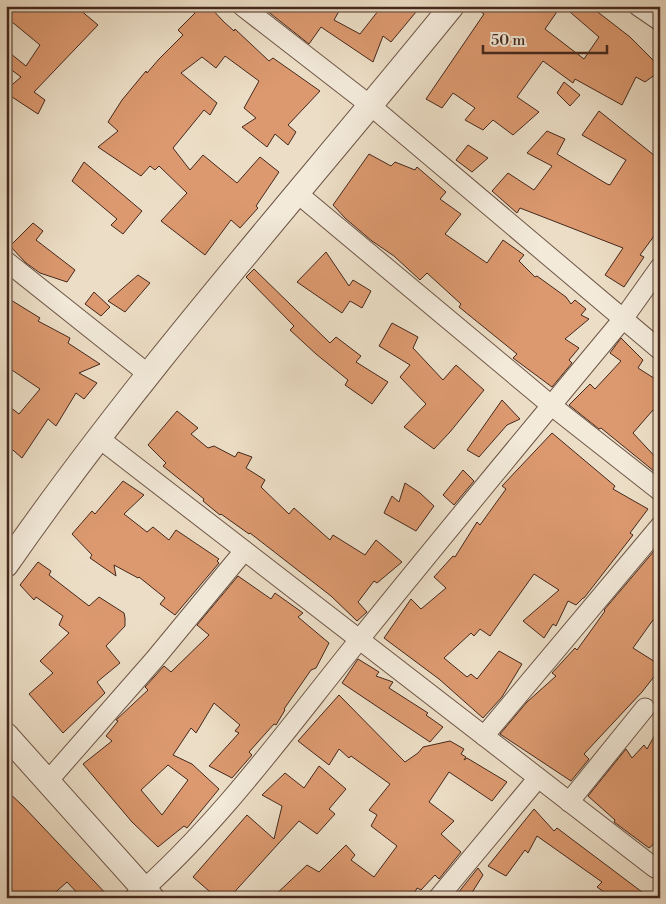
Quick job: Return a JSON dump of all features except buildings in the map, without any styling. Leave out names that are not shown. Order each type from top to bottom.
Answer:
[{"type":"street","points":[[242,6],[371,106],[660,350]]},
{"type":"street","points":[[6,565],[148,374],[452,6]]},
{"type":"street","points":[[638,6],[660,21]]},
{"type":"street","points":[[298,193],[552,406],[660,491]]},
{"type":"street","points":[[6,261],[148,374]]},
{"type":"street","points":[[6,735],[143,895],[242,787],[359,640],[623,319],[660,267]]},
{"type":"street","points":[[100,439],[538,778],[658,867]]},
{"type":"street","points":[[484,736],[660,526]]},
{"type":"street","points":[[47,782],[154,660],[244,551]]},
{"type":"street","points":[[570,802],[645,708]]},
{"type":"street","points":[[438,898],[538,778]]}]
